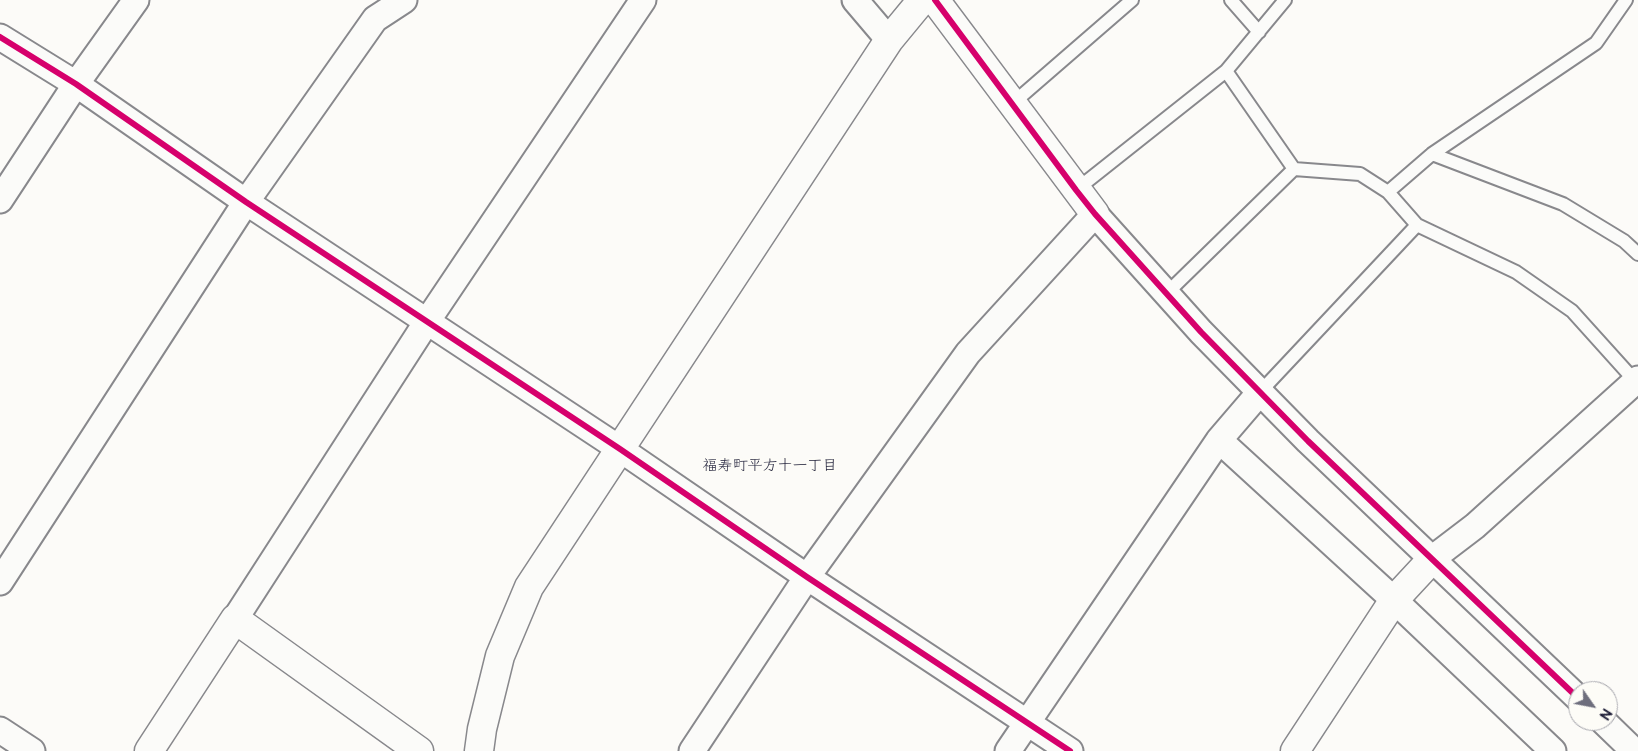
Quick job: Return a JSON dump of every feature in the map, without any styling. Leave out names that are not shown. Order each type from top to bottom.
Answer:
[{"type":"street","points":[[0,200],[76,84],[136,0]]},
{"type":"street","points":[[0,582],[246,202],[375,20],[404,0]]},
{"type":"street","points":[[149,751],[428,320],[643,0]]},
{"type":"street","points":[[854,0],[889,40]]},
{"type":"street","points":[[479,751],[482,729],[500,656],[529,587],[889,40],[922,0]]},
{"type":"street","points":[[935,0],[1076,190],[1166,294],[1308,441],[1568,688]]},
{"type":"street","points":[[0,38],[76,84],[246,202],[428,320],[807,577],[1070,751]]},
{"type":"street","points":[[692,751],[807,577],[968,353],[1095,214]]},
{"type":"street","points":[[1295,751],[1394,600],[1433,558],[1475,526],[1637,380]]},
{"type":"street","points":[[1008,751],[1219,440],[1261,392]]},
{"type":"street","points":[[1219,440],[1394,600],[1553,751]]},
{"type":"street","points":[[235,619],[419,751]]},
{"type":"street","points":[[0,730],[32,751]]},
{"type":"street","points":[[1613,731],[1634,751]]},
{"type":"lane","points":[[1012,104],[1132,0]]},
{"type":"lane","points":[[1230,0],[1259,32]]},
{"type":"lane","points":[[1076,190],[1226,72],[1285,0]]},
{"type":"lane","points":[[1388,192],[1432,154],[1596,42],[1626,0]]},
{"type":"lane","points":[[1226,72],[1294,169]]},
{"type":"lane","points":[[1432,154],[1563,204],[1624,241],[1638,254]]},
{"type":"lane","points":[[1166,294],[1294,169],[1360,174],[1388,192],[1417,225],[1516,272],[1572,311],[1637,380]]},
{"type":"lane","points":[[1261,392],[1417,225]]},
{"type":"cycle path","points":[[935,0],[1095,214],[1201,332],[1308,441],[1568,688]]},
{"type":"cycle path","points":[[0,37],[76,84],[246,202],[620,449],[807,577],[1070,751]]},
{"type":"district","name":"福寿町平方十一丁目","points":[[770,466]]}]
